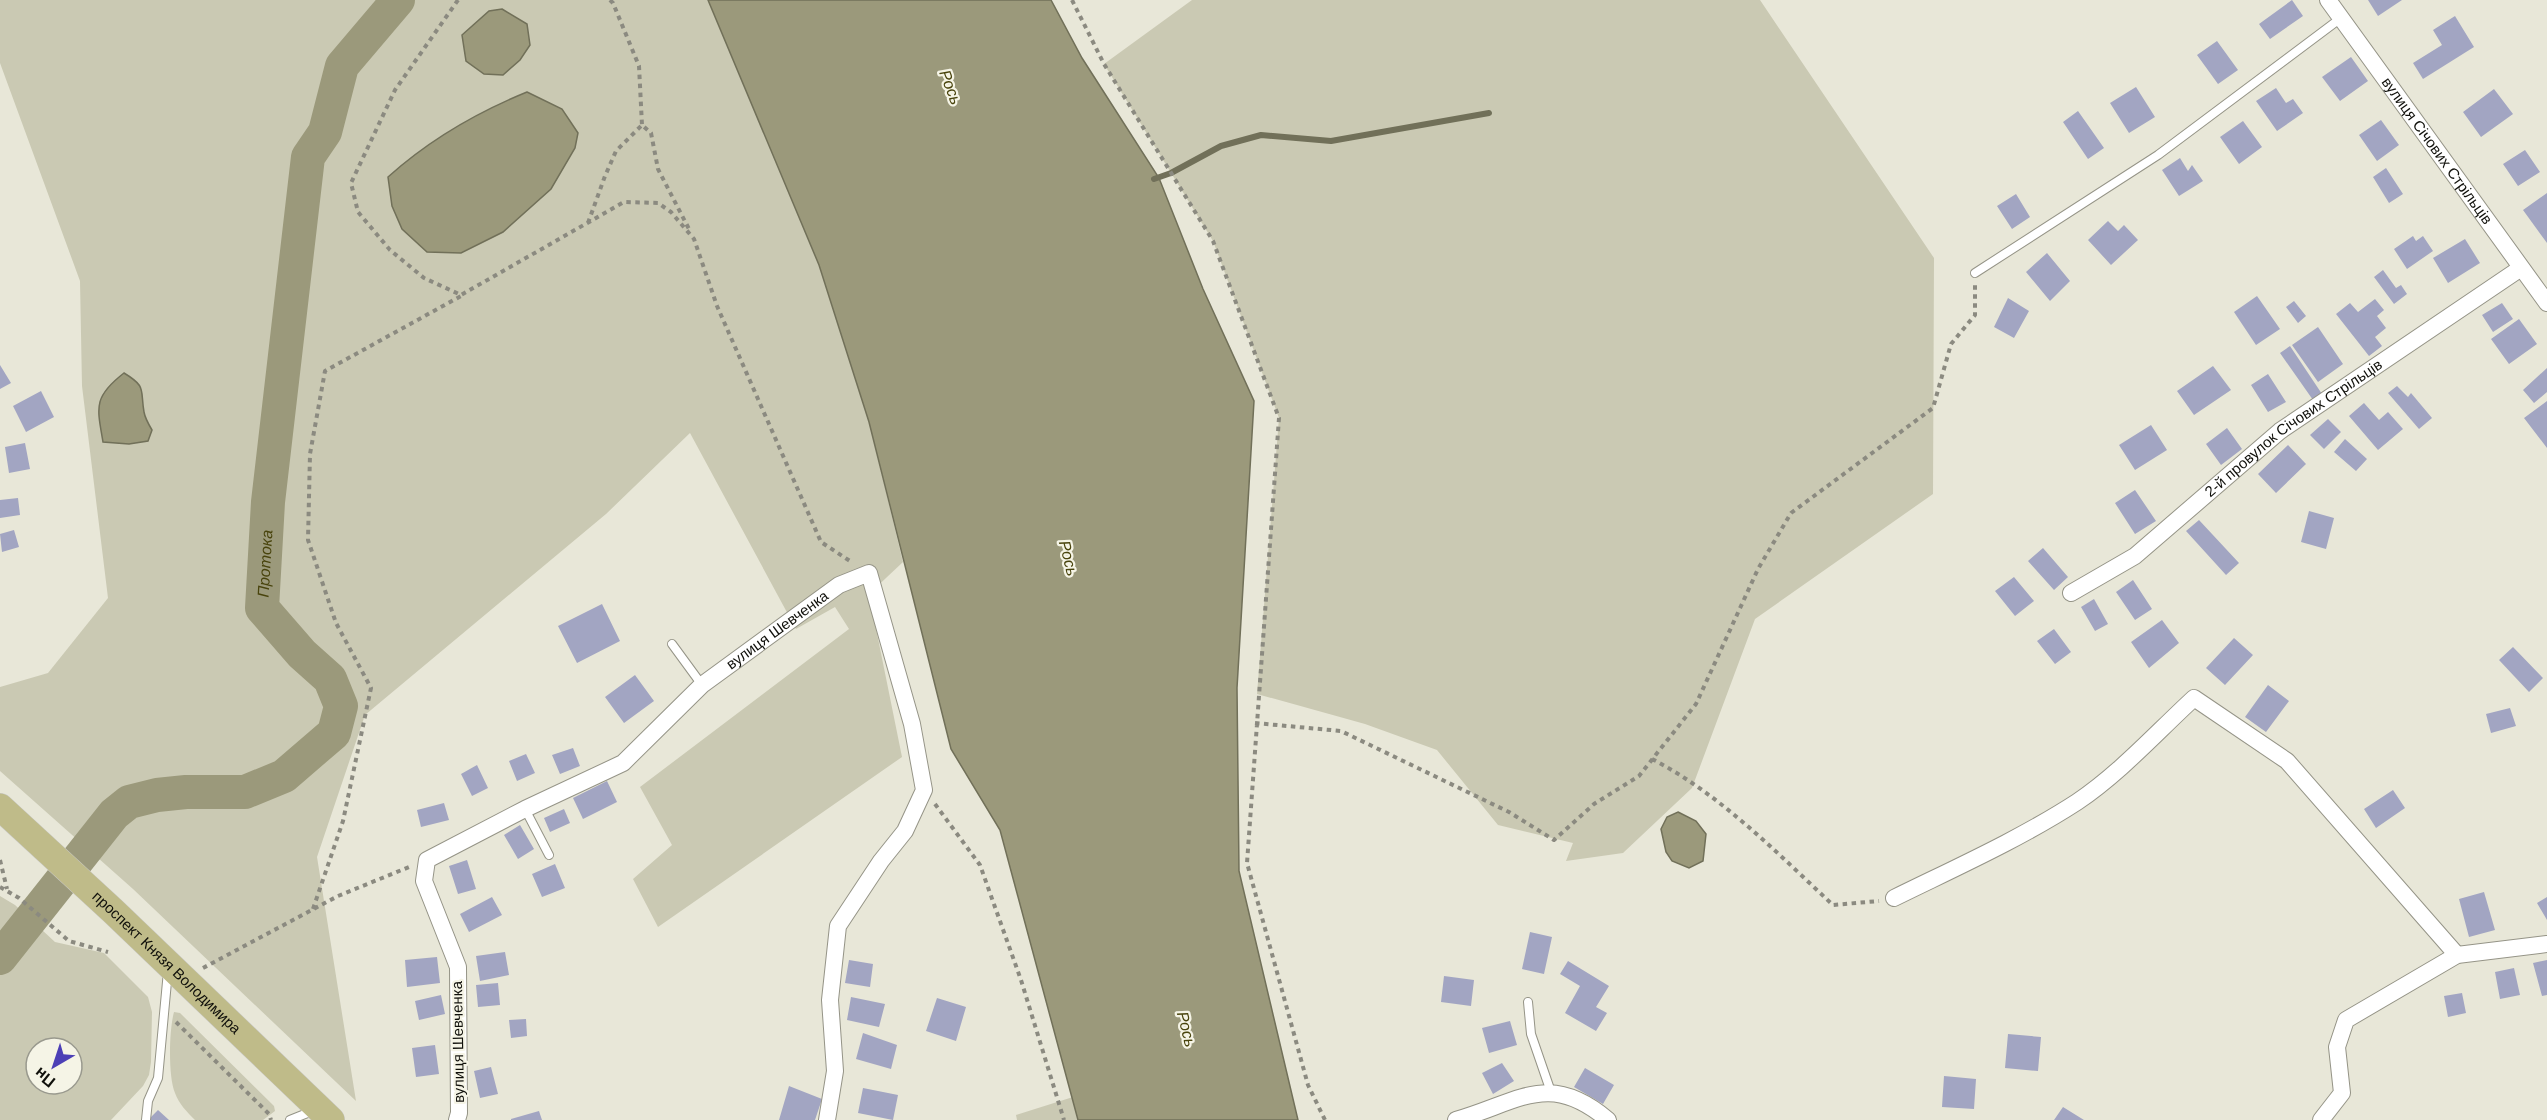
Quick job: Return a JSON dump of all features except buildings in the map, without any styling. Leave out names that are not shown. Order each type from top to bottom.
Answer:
[{"type":"main road","name":"проспект Князя Володимира","points":[[0,807],[113,910],[325,1114]]},
{"type":"street","name":"вулиця Січових Стрільців","points":[[2328,0],[2547,303]]},
{"type":"street","name":"2-й провулок Січових Стрільців","points":[[2071,593],[2135,556],[2280,431],[2521,268]]},
{"type":"street","name":"вулиця Шевченка","points":[[457,1120],[459,1113],[458,967],[424,882],[427,860],[525,809],[623,763],[702,685],[839,585],[869,573]]},
{"type":"street","points":[[827,1120],[835,1071],[830,1000],[838,926],[904,831],[924,790],[912,724],[869,573]]},
{"type":"street","points":[[1894,897],[1980,855],[2078,801],[2117,770],[2193,698],[2287,761],[2457,956]]},
{"type":"street","points":[[2321,1120],[2342,1093],[2337,1047],[2346,1020],[2457,956],[2547,944]]},
{"type":"street","points":[[1456,1120],[1526,1096],[1551,1092],[1569,1095],[1596,1109],[1608,1120]]},
{"type":"lane","points":[[1975,273],[2158,155],[2341,18]]},
{"type":"lane","points":[[672,644],[702,685]]},
{"type":"lane","points":[[525,809],[549,855]]},
{"type":"lane","points":[[146,1120],[148,1101],[158,1078],[165,1011],[176,972]]},
{"type":"lane","points":[[1528,1002],[1531,1034],[1551,1092]]},
{"type":"lane","points":[[290,1120],[325,1114]]},
{"type":"path","points":[[458,0],[395,90],[351,183],[358,212],[390,250],[424,278],[461,295]]},
{"type":"path","points":[[610,0],[614,3],[639,66],[642,125],[651,133],[658,169],[694,239],[717,306],[821,542],[869,573]]},
{"type":"path","points":[[1072,0],[1104,64],[1213,241],[1279,418],[1246,863],[1308,1085],[1325,1120]]},
{"type":"path","points":[[588,224],[604,176],[616,151],[642,125]]},
{"type":"path","points":[[313,909],[343,821],[371,688],[336,623],[308,540],[310,454],[325,371],[624,202],[658,203],[671,212],[694,239]]},
{"type":"path","points":[[1256,723],[1341,731],[1509,812],[1554,840],[1594,804],[1639,776],[1695,704],[1758,569],[1791,513],[1933,408],[1951,344],[1975,315],[1975,273]]},
{"type":"path","points":[[1652,759],[1681,774],[1699,788],[1741,822],[1833,905],[1864,904],[1894,897]]},
{"type":"path","points":[[924,790],[980,865],[1021,980],[1064,1120]]},
{"type":"path","points":[[0,860],[7,890]]},
{"type":"path","points":[[176,972],[226,954],[338,896],[427,860]]},
{"type":"path","points":[[0,887],[19,898],[69,941],[108,952]]},
{"type":"path","points":[[165,1011],[269,1114],[271,1120]]},
{"type":"green space","points":[[0,0],[708,0],[819,265],[869,422],[903,562],[869,594],[902,757],[658,927],[633,879],[672,845],[640,787],[849,629],[835,607],[796,629],[690,433],[606,514],[365,715],[317,857],[356,1101],[133,889],[0,771],[0,687],[48,673],[108,598],[82,386],[80,281],[0,63]]},
{"type":"green space","points":[[1192,0],[1760,0],[1934,258],[1933,494],[1755,619],[1692,788],[1623,853],[1566,861],[1573,843],[1498,825],[1437,750],[1365,724],[1257,694],[1279,418],[1213,241],[1104,64]]},
{"type":"green space","points":[[0,896],[15,905],[55,942],[104,953],[148,997],[152,1012],[149,1075],[143,1086],[111,1120],[0,1120]]},
{"type":"green space","points":[[174,1012],[180,1013],[274,1106],[275,1111],[263,1120],[195,1120],[179,1101],[171,1076],[171,1030]]},
{"type":"green space","points":[[1073,1097],[1078,1120],[1017,1120],[1016,1115]]},
{"type":"water","name":"Рось","points":[[708,0],[1051,0],[1082,58],[1159,178],[1203,289],[1254,401],[1237,688],[1239,871],[1298,1120],[1078,1120],[1000,830],[951,749],[869,422],[819,265]]},
{"type":"water","points":[[502,9],[527,24],[530,45],[520,60],[503,75],[484,74],[466,61],[462,35],[489,11]]},
{"type":"water","points":[[527,92],[562,109],[578,133],[575,148],[551,189],[503,232],[461,253],[427,252],[402,229],[392,206],[388,177],[420,151],[454,128]]},
{"type":"water","points":[[124,373],[141,389],[145,414],[152,430],[148,441],[129,444],[103,442],[99,420],[102,396]]},
{"type":"water","points":[[1678,812],[1696,821],[1706,834],[1703,861],[1689,868],[1672,861],[1666,852],[1661,829],[1667,817]]},
{"type":"waterway","name":"Протока","points":[[0,958],[114,814],[129,802],[157,795],[186,792],[245,792],[284,776],[334,733],[341,706],[330,679],[302,654],[262,608],[268,502],[308,157],[325,132],[342,66],[398,0]]},
{"type":"waterway","points":[[1154,179],[1171,173],[1221,146],[1261,135],[1331,141],[1489,113]]}]
